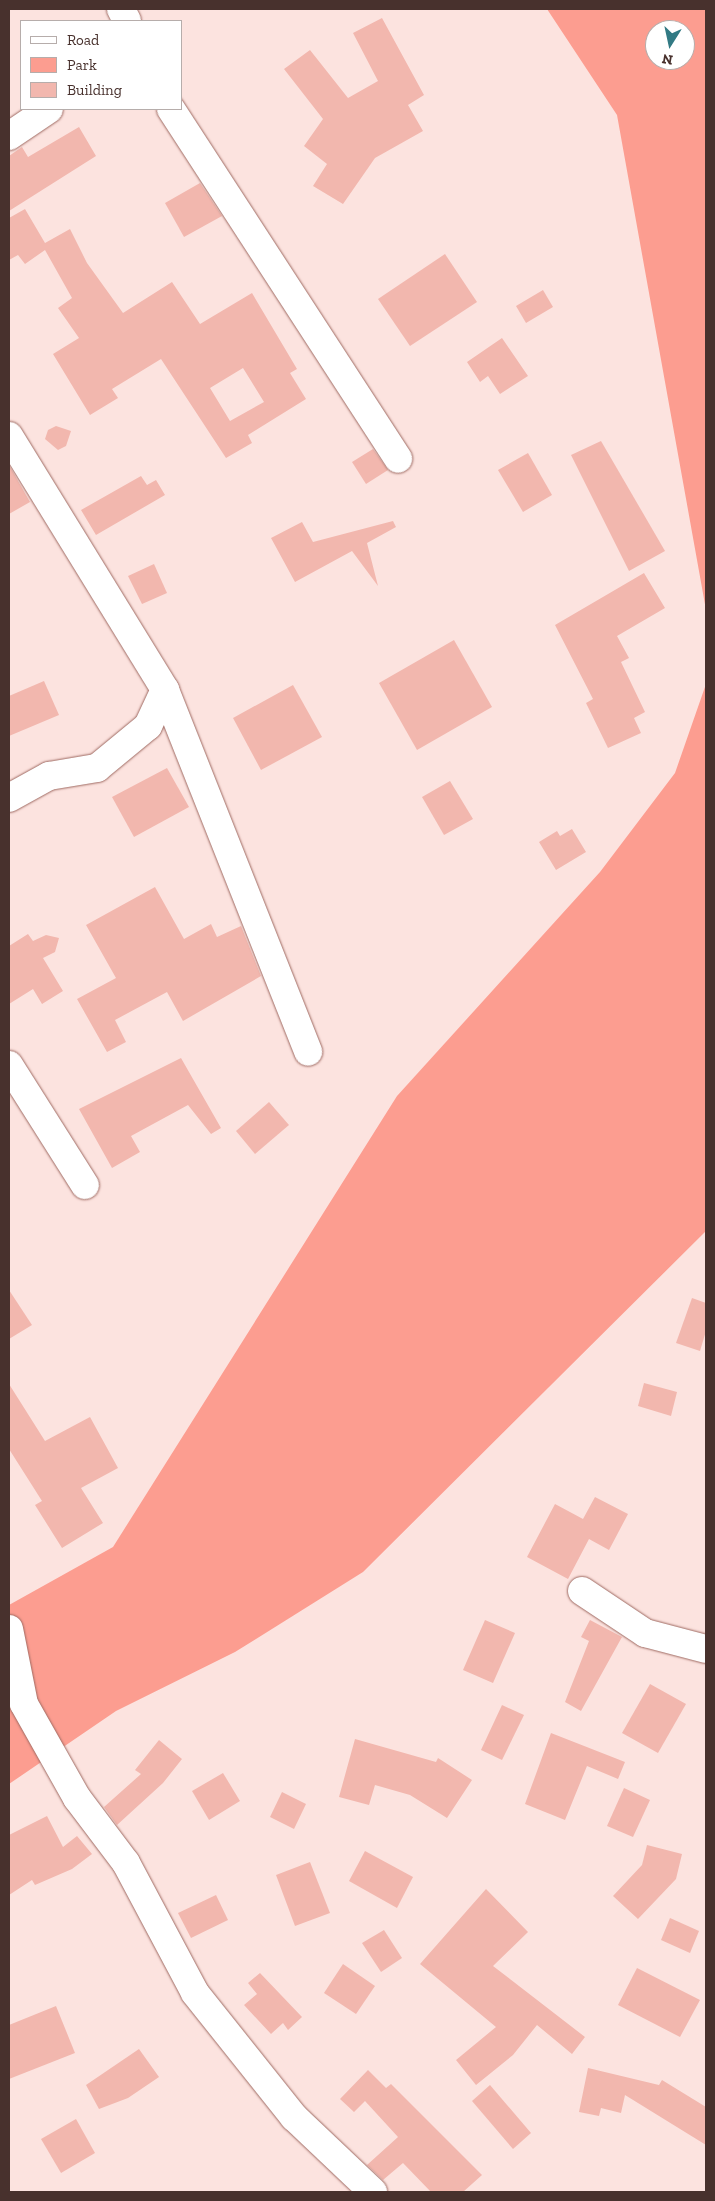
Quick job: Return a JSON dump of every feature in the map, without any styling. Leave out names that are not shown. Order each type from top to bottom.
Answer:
[{"type":"street","points":[[9,136],[48,110]]},
{"type":"street","points":[[172,110],[398,460]]},
{"type":"street","points":[[9,436],[165,690],[308,1052]]},
{"type":"street","points":[[9,798],[50,776],[97,768],[148,726],[165,690]]},
{"type":"street","points":[[9,1065],[86,1185]]},
{"type":"street","points":[[582,1591],[645,1633],[706,1649]]},
{"type":"street","points":[[9,1629],[24,1704],[77,1798],[126,1863],[195,1993],[294,2118],[373,2192]]},
{"type":"green space","points":[[547,9],[706,9],[706,610],[617,115]]},
{"type":"green space","points":[[706,684],[706,1231],[363,1572],[235,1652],[116,1711],[9,1784],[9,1605],[113,1547],[397,1096],[600,872],[675,773]]},
{"type":"building","points":[[382,18],[424,95],[408,105],[423,131],[375,158],[343,204],[313,186],[327,164],[304,146],[323,119],[284,69],[310,50],[348,98],[378,81],[353,33]]},
{"type":"building","points":[[79,127],[96,156],[9,211],[9,156],[22,147],[28,157]]},
{"type":"building","points":[[200,183],[222,216],[184,237],[165,203]]},
{"type":"building","points":[[25,209],[45,243],[70,229],[87,263],[123,313],[172,282],[200,324],[252,293],[297,369],[290,373],[306,399],[248,435],[252,443],[226,458],[161,359],[112,389],[118,398],[90,415],[53,354],[79,338],[58,308],[72,298],[45,250],[25,264],[18,255],[9,260],[9,218]],"holes":[[[243,368],[264,402],[230,421],[210,388]]]},
{"type":"building","points":[[445,254],[477,302],[410,346],[378,299]]},
{"type":"building","points":[[543,290],[553,307],[526,323],[516,306]]},
{"type":"building","points":[[502,338],[528,376],[500,394],[488,376],[480,382],[467,362]]},
{"type":"building","points":[[56,426],[71,431],[66,446],[58,450],[45,439],[48,430]]},
{"type":"building","points":[[601,441],[665,551],[629,571],[571,455]]},
{"type":"building","points":[[373,449],[388,470],[366,484],[352,462]]},
{"type":"building","points":[[528,453],[552,495],[523,512],[498,470]]},
{"type":"building","points":[[9,465],[30,502],[9,514]]},
{"type":"building","points":[[141,476],[147,485],[156,480],[165,495],[96,535],[81,510]]},
{"type":"building","points":[[393,521],[396,527],[367,543],[378,586],[352,551],[295,582],[271,538],[302,522],[313,542]]},
{"type":"building","points":[[154,564],[167,593],[142,604],[128,576]]},
{"type":"building","points":[[644,573],[665,608],[617,636],[629,658],[621,662],[645,712],[634,718],[641,733],[608,748],[586,703],[593,699],[555,625]]},
{"type":"building","points":[[454,640],[492,707],[417,750],[379,683]]},
{"type":"building","points":[[44,681],[59,715],[9,736],[9,696]]},
{"type":"building","points":[[293,685],[322,737],[261,770],[233,718]]},
{"type":"building","points":[[167,768],[189,807],[134,837],[112,797]]},
{"type":"building","points":[[450,781],[473,819],[444,835],[422,797]]},
{"type":"building","points":[[572,829],[586,852],[556,870],[539,842],[557,831],[560,836]]},
{"type":"building","points":[[155,887],[184,939],[211,924],[217,937],[241,926],[261,976],[183,1021],[167,992],[115,1020],[126,1042],[107,1052],[77,999],[116,978],[86,925]]},
{"type":"building","points":[[28,934],[33,941],[46,935],[59,938],[55,952],[43,958],[63,991],[42,1004],[33,989],[9,1004],[9,946]]},
{"type":"building","points":[[181,1058],[221,1128],[211,1134],[188,1105],[131,1136],[140,1152],[112,1168],[79,1109]]},
{"type":"building","points":[[269,1102],[289,1125],[255,1154],[236,1131]]},
{"type":"building","points":[[9,1290],[32,1325],[9,1339]]},
{"type":"building","points":[[692,1298],[706,1303],[706,1331],[700,1351],[676,1343]]},
{"type":"building","points":[[644,1383],[677,1392],[671,1416],[638,1406]]},
{"type":"building","points":[[9,1384],[45,1441],[90,1417],[118,1468],[81,1488],[103,1523],[62,1548],[35,1505],[42,1501],[9,1449]]},
{"type":"building","points":[[595,1497],[628,1514],[609,1550],[589,1539],[568,1579],[527,1557],[555,1504],[583,1519]]},
{"type":"building","points":[[485,1620],[515,1633],[493,1683],[463,1670]]},
{"type":"building","points":[[590,1620],[622,1637],[581,1711],[565,1702],[589,1641],[581,1637]]},
{"type":"building","points":[[650,1684],[686,1704],[658,1753],[622,1733]]},
{"type":"building","points":[[502,1705],[524,1715],[502,1760],[481,1750]]},
{"type":"building","points":[[551,1733],[625,1762],[618,1779],[587,1766],[565,1820],[525,1804]]},
{"type":"building","points":[[355,1739],[436,1762],[438,1758],[472,1780],[447,1818],[410,1795],[375,1785],[369,1805],[339,1797]]},
{"type":"building","points":[[159,1740],[182,1759],[163,1783],[117,1825],[104,1807],[141,1774],[135,1770]]},
{"type":"building","points":[[223,1773],[240,1801],[209,1820],[192,1791]]},
{"type":"building","points":[[624,1788],[650,1800],[633,1837],[607,1826]]},
{"type":"building","points":[[282,1792],[306,1804],[294,1829],[270,1817]]},
{"type":"building","points":[[47,1816],[63,1847],[77,1836],[92,1854],[72,1869],[35,1885],[32,1880],[9,1895],[9,1835]]},
{"type":"building","points":[[647,1845],[682,1854],[676,1879],[638,1919],[613,1896],[642,1865]]},
{"type":"building","points":[[365,1851],[413,1877],[397,1908],[349,1881]]},
{"type":"building","points":[[310,1862],[330,1913],[295,1926],[276,1875]]},
{"type":"building","points":[[486,1889],[528,1932],[493,1966],[585,2037],[572,2054],[537,2025],[513,2055],[476,2085],[456,2060],[496,2027],[420,1964]]},
{"type":"building","points":[[216,1895],[228,1920],[191,1938],[178,1913]]},
{"type":"building","points":[[670,1918],[699,1931],[690,1953],[661,1940]]},
{"type":"building","points":[[384,1930],[402,1958],[381,1972],[362,1943]]},
{"type":"building","points":[[343,1964],[375,1986],[356,2014],[324,1993]]},
{"type":"building","points":[[637,1968],[700,2000],[680,2037],[618,2005]]},
{"type":"building","points":[[260,1973],[302,2017],[288,2030],[283,2023],[271,2034],[244,2005],[257,1994],[248,1983]]},
{"type":"building","points":[[56,2006],[75,2053],[9,2079],[9,2025]]},
{"type":"building","points":[[139,2049],[159,2077],[128,2098],[99,2109],[86,2085]]},
{"type":"building","points":[[588,2068],[659,2085],[662,2080],[706,2107],[706,2145],[625,2095],[621,2113],[601,2108],[599,2116],[579,2112]]},
{"type":"building","points":[[368,2070],[386,2088],[391,2084],[482,2175],[463,2192],[431,2192],[403,2163],[383,2180],[367,2165],[398,2137],[365,2101],[354,2112],[340,2099]]},
{"type":"building","points":[[490,2085],[531,2133],[513,2149],[472,2101]]},
{"type":"building","points":[[76,2119],[95,2153],[61,2173],[41,2139]]}]
